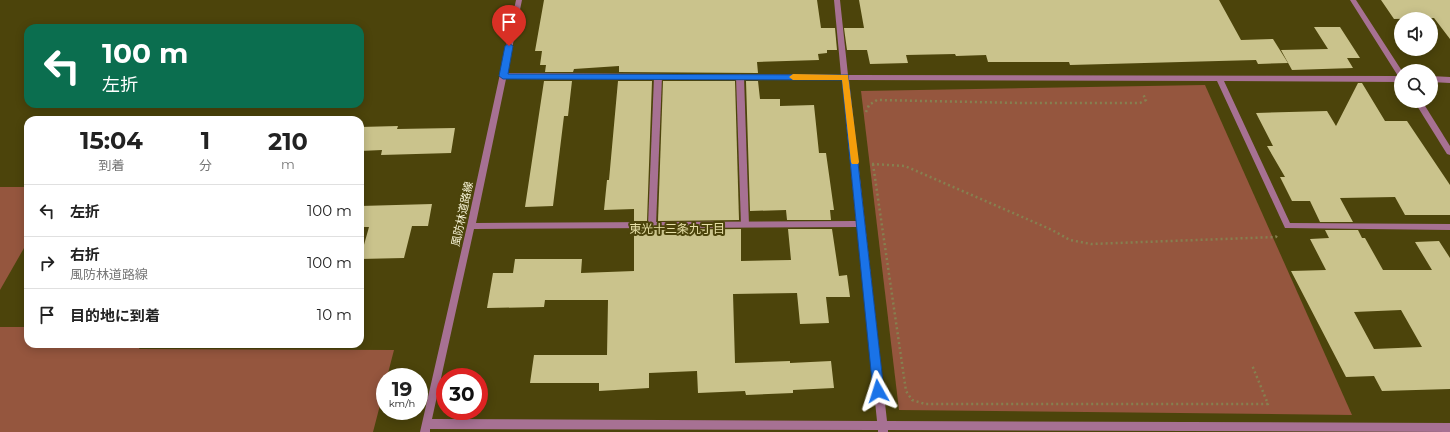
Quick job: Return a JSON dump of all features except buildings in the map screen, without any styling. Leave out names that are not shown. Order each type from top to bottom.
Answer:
[{"type":"street","name":"風防林道路線","points":[[426,428],[519,0]]},
{"type":"street","points":[[837,0],[855,159],[882,428]]},
{"type":"street","points":[[1353,0],[1394,64]]},
{"type":"street","points":[[503,76],[1220,80],[1394,79]]},
{"type":"street","points":[[652,225],[658,76]]},
{"type":"street","points":[[740,77],[745,225]]},
{"type":"street","points":[[1438,79],[1450,80]]},
{"type":"street","points":[[1220,80],[1288,226],[1450,227]]},
{"type":"street","points":[[1422,108],[1450,152]]},
{"type":"street","points":[[471,226],[861,224]]},
{"type":"street","points":[[426,428],[1450,428]]},
{"type":"path","points":[[867,120],[866,112],[869,105],[877,100],[1022,103],[1140,103],[1146,100],[1138,79]]},
{"type":"path","points":[[872,157],[906,391],[912,400],[925,404],[1268,404],[1252,365]]},
{"type":"path","points":[[855,159],[873,164],[905,166],[1052,230],[1070,240],[1091,244],[1276,237],[1288,226]]},
{"type":"shaded area","points":[[1205,85],[1352,415],[899,410],[861,91]]},
{"type":"shaded area","points":[[0,187],[24,187],[24,248],[0,290]]},
{"type":"shaded area","points":[[0,327],[24,327],[24,348],[394,350],[389,368],[376,368],[376,420],[373,432],[0,432]]},
{"type":"slow traffic","points":[[793,77],[846,77],[855,162]]},
{"type":"district","name":"東光十三条九丁目","points":[[677,228]]},
{"type":"route","points":[[509,46],[503,76],[846,77],[878,391]]}]
